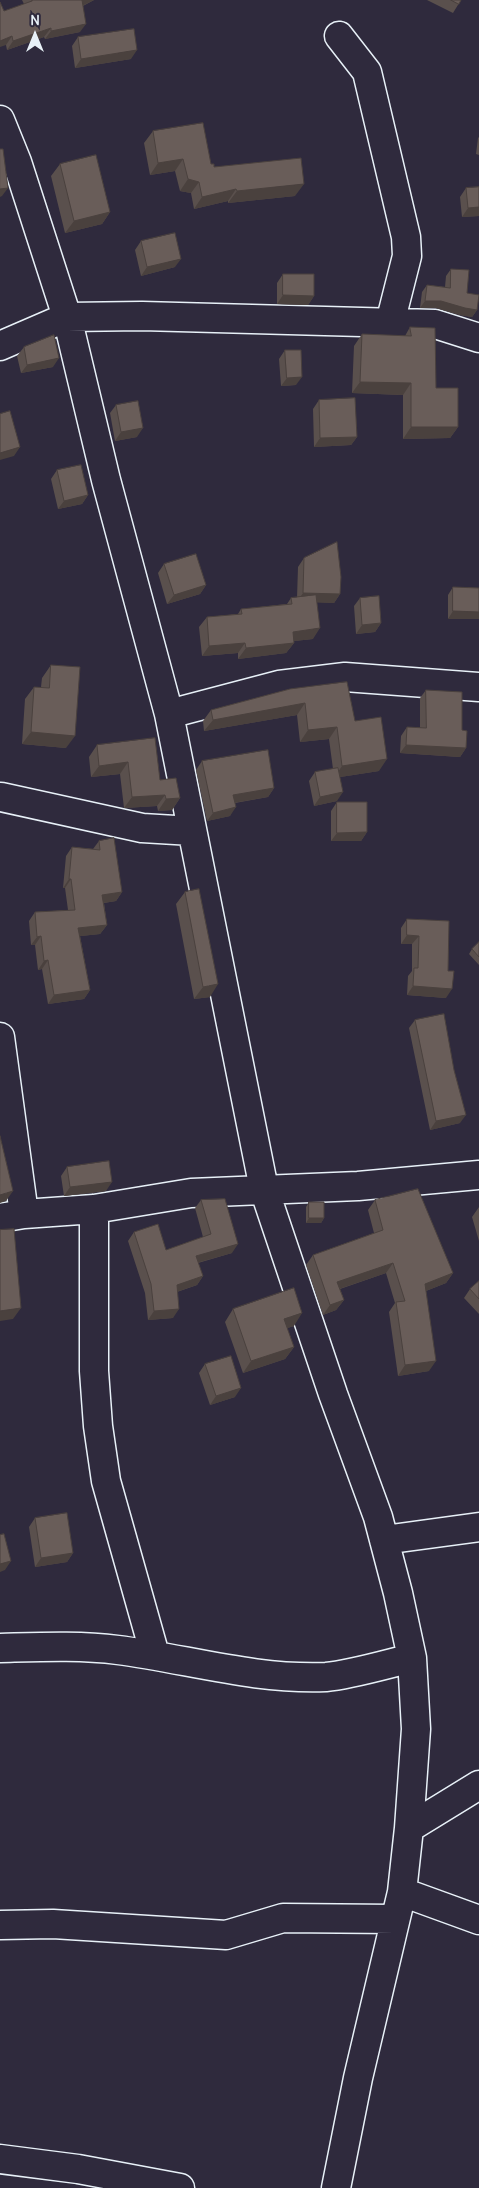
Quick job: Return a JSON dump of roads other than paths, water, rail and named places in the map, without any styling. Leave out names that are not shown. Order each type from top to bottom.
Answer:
[{"type":"street","points":[[339,36],[367,72],[406,237],[407,256],[390,323]]},
{"type":"street","points":[[0,120],[20,171],[66,317],[106,480],[169,714],[264,1189],[333,1394],[378,1517],[412,1658],[416,1729],[410,1828],[402,1892],[394,1919],[358,2078],[336,2188]]},
{"type":"street","points":[[0,346],[66,317],[142,316],[435,324],[479,338]]},
{"type":"street","points":[[169,714],[279,686],[345,677],[479,688]]},
{"type":"street","points":[[1,797],[142,828],[192,831]]},
{"type":"street","points":[[0,1037],[12,1216],[94,1209],[191,1193],[358,1186],[479,1175]]},
{"type":"street","points":[[94,1209],[94,1372],[98,1426],[106,1481],[155,1655]]},
{"type":"street","points":[[384,1540],[479,1527]]},
{"type":"street","points":[[0,1648],[72,1647],[116,1649],[217,1668],[297,1677],[328,1677],[412,1658]]},
{"type":"street","points":[[410,1828],[479,1785]]},
{"type":"street","points":[[402,1892],[479,1920]]},
{"type":"street","points":[[0,1925],[53,1924],[226,1935],[283,1918],[394,1919]]},
{"type":"street","points":[[0,2159],[78,2169],[180,2188]]}]
